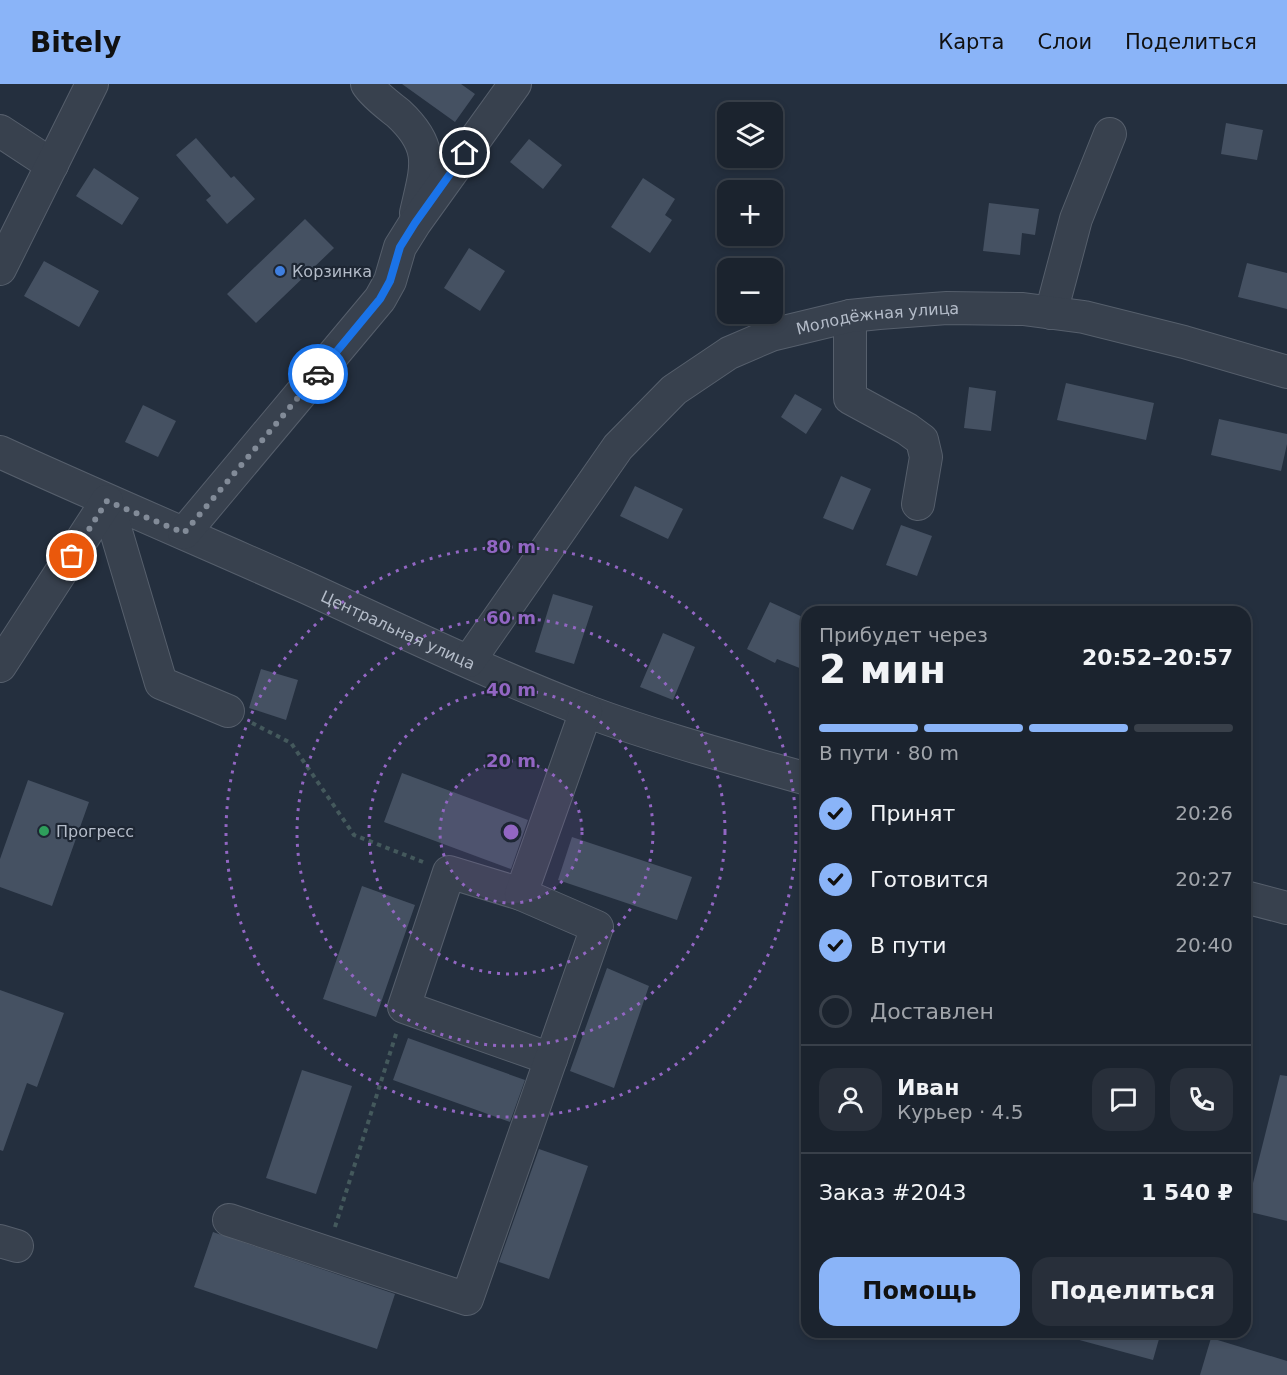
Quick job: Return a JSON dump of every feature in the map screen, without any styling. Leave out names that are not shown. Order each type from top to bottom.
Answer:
[{"type":"street","points":[[0,269],[92,84]]},
{"type":"street","points":[[367,84],[403,118],[421,141],[427,162],[415,223]]},
{"type":"street","points":[[184,533],[380,299],[390,281],[400,247],[415,223],[515,84]]},
{"type":"street","points":[[0,131],[52,165]]},
{"type":"street","points":[[1051,313],[1076,219],[1110,134]]},
{"type":"street","name":"Молодёжная улица","points":[[469,661],[618,447],[674,390],[729,353],[771,335],[850,316],[947,308],[1023,309],[1084,317],[1184,342],[1287,372]]},
{"type":"street","points":[[850,316],[850,398],[908,429],[922,440],[926,457],[918,504]]},
{"type":"street","name":"Центральная улица","points":[[0,452],[586,711],[669,739],[801,777]]},
{"type":"street","points":[[0,666],[107,501]]},
{"type":"street","points":[[107,501],[161,683],[228,711]]},
{"type":"street","points":[[521,894],[586,711]]},
{"type":"street","points":[[229,1220],[467,1299],[551,1059],[597,927],[521,894],[449,872],[404,1007],[551,1059]]},
{"type":"street","points":[[1251,899],[1287,908]]},
{"type":"path","points":[[228,711],[291,742],[354,834],[449,872]]},
{"type":"path","points":[[327,1252],[404,1007]]},
{"type":"building","points":[[402,84],[461,84],[475,94],[455,122]]},
{"type":"building","points":[[1226,123],[1263,130],[1257,160],[1221,154]]},
{"type":"building","points":[[196,138],[231,178],[234,176],[255,199],[227,224],[206,200],[211,196],[176,155]]},
{"type":"building","points":[[529,139],[562,165],[543,189],[510,162]]},
{"type":"building","points":[[94,168],[139,198],[122,225],[76,196]]},
{"type":"building","points":[[643,178],[675,199],[665,215],[672,220],[650,253],[611,227]]},
{"type":"building","points":[[989,203],[1039,209],[1035,235],[1022,233],[1020,255],[983,251]]},
{"type":"building","name":"Корзинка","points":[[305,219],[334,248],[256,323],[227,294]]},
{"type":"building","points":[[469,248],[505,271],[480,311],[444,288]]},
{"type":"building","points":[[44,261],[99,291],[79,327],[24,296]]},
{"type":"building","points":[[1247,263],[1287,273],[1287,309],[1238,297]]},
{"type":"building","points":[[1066,383],[1154,403],[1146,440],[1057,420]]},
{"type":"building","points":[[969,387],[996,391],[991,431],[964,428]]},
{"type":"building","points":[[795,394],[822,409],[806,434],[781,417]]},
{"type":"building","points":[[143,405],[176,421],[158,457],[125,442]]},
{"type":"building","points":[[1219,419],[1287,434],[1281,471],[1211,455]]},
{"type":"building","points":[[841,476],[871,489],[853,530],[823,518]]},
{"type":"building","points":[[635,486],[683,509],[668,539],[620,516]]},
{"type":"building","points":[[901,525],[932,536],[917,576],[886,565]]},
{"type":"building","points":[[553,594],[593,606],[574,664],[535,652]]},
{"type":"building","points":[[770,602],[801,616],[801,669],[777,659],[775,663],[747,649]]},
{"type":"building","points":[[663,633],[695,647],[673,700],[640,687]]},
{"type":"building","points":[[261,669],[298,680],[286,720],[249,708]]},
{"type":"building","points":[[402,773],[528,820],[511,869],[384,822]]},
{"type":"building","name":"Прогресс","points":[[28,780],[89,802],[52,906],[0,887],[0,859]]},
{"type":"building","points":[[572,837],[692,877],[677,920],[558,880]]},
{"type":"building","points":[[362,886],[415,905],[376,1017],[323,999]]},
{"type":"building","points":[[607,968],[649,986],[614,1088],[570,1071]]},
{"type":"building","points":[[0,990],[64,1013],[37,1087],[27,1083],[3,1151],[0,1150]]},
{"type":"building","points":[[408,1038],[525,1080],[510,1122],[393,1080]]},
{"type":"building","points":[[302,1070],[352,1086],[316,1194],[266,1178]]},
{"type":"building","points":[[1280,1075],[1287,1076],[1287,1221],[1251,1212],[1251,1191]]},
{"type":"building","points":[[539,1149],[588,1166],[549,1279],[499,1262]]},
{"type":"building","points":[[213,1232],[395,1294],[377,1349],[194,1287]]},
{"type":"building","points":[[1072,1338],[1159,1338],[1153,1360]]},
{"type":"building","points":[[1211,1338],[1287,1361],[1287,1375],[1200,1375]]},
{"type":"way so far","points":[[72,556],[107,501],[184,533],[318,374]]},
{"type":"place","name":"Корзинка","points":[[280,271]]},
{"type":"place","name":"Прогресс","points":[[44,831]]},
{"type":"route","points":[[318,374],[380,299],[390,281],[400,247],[465,153]]}]
